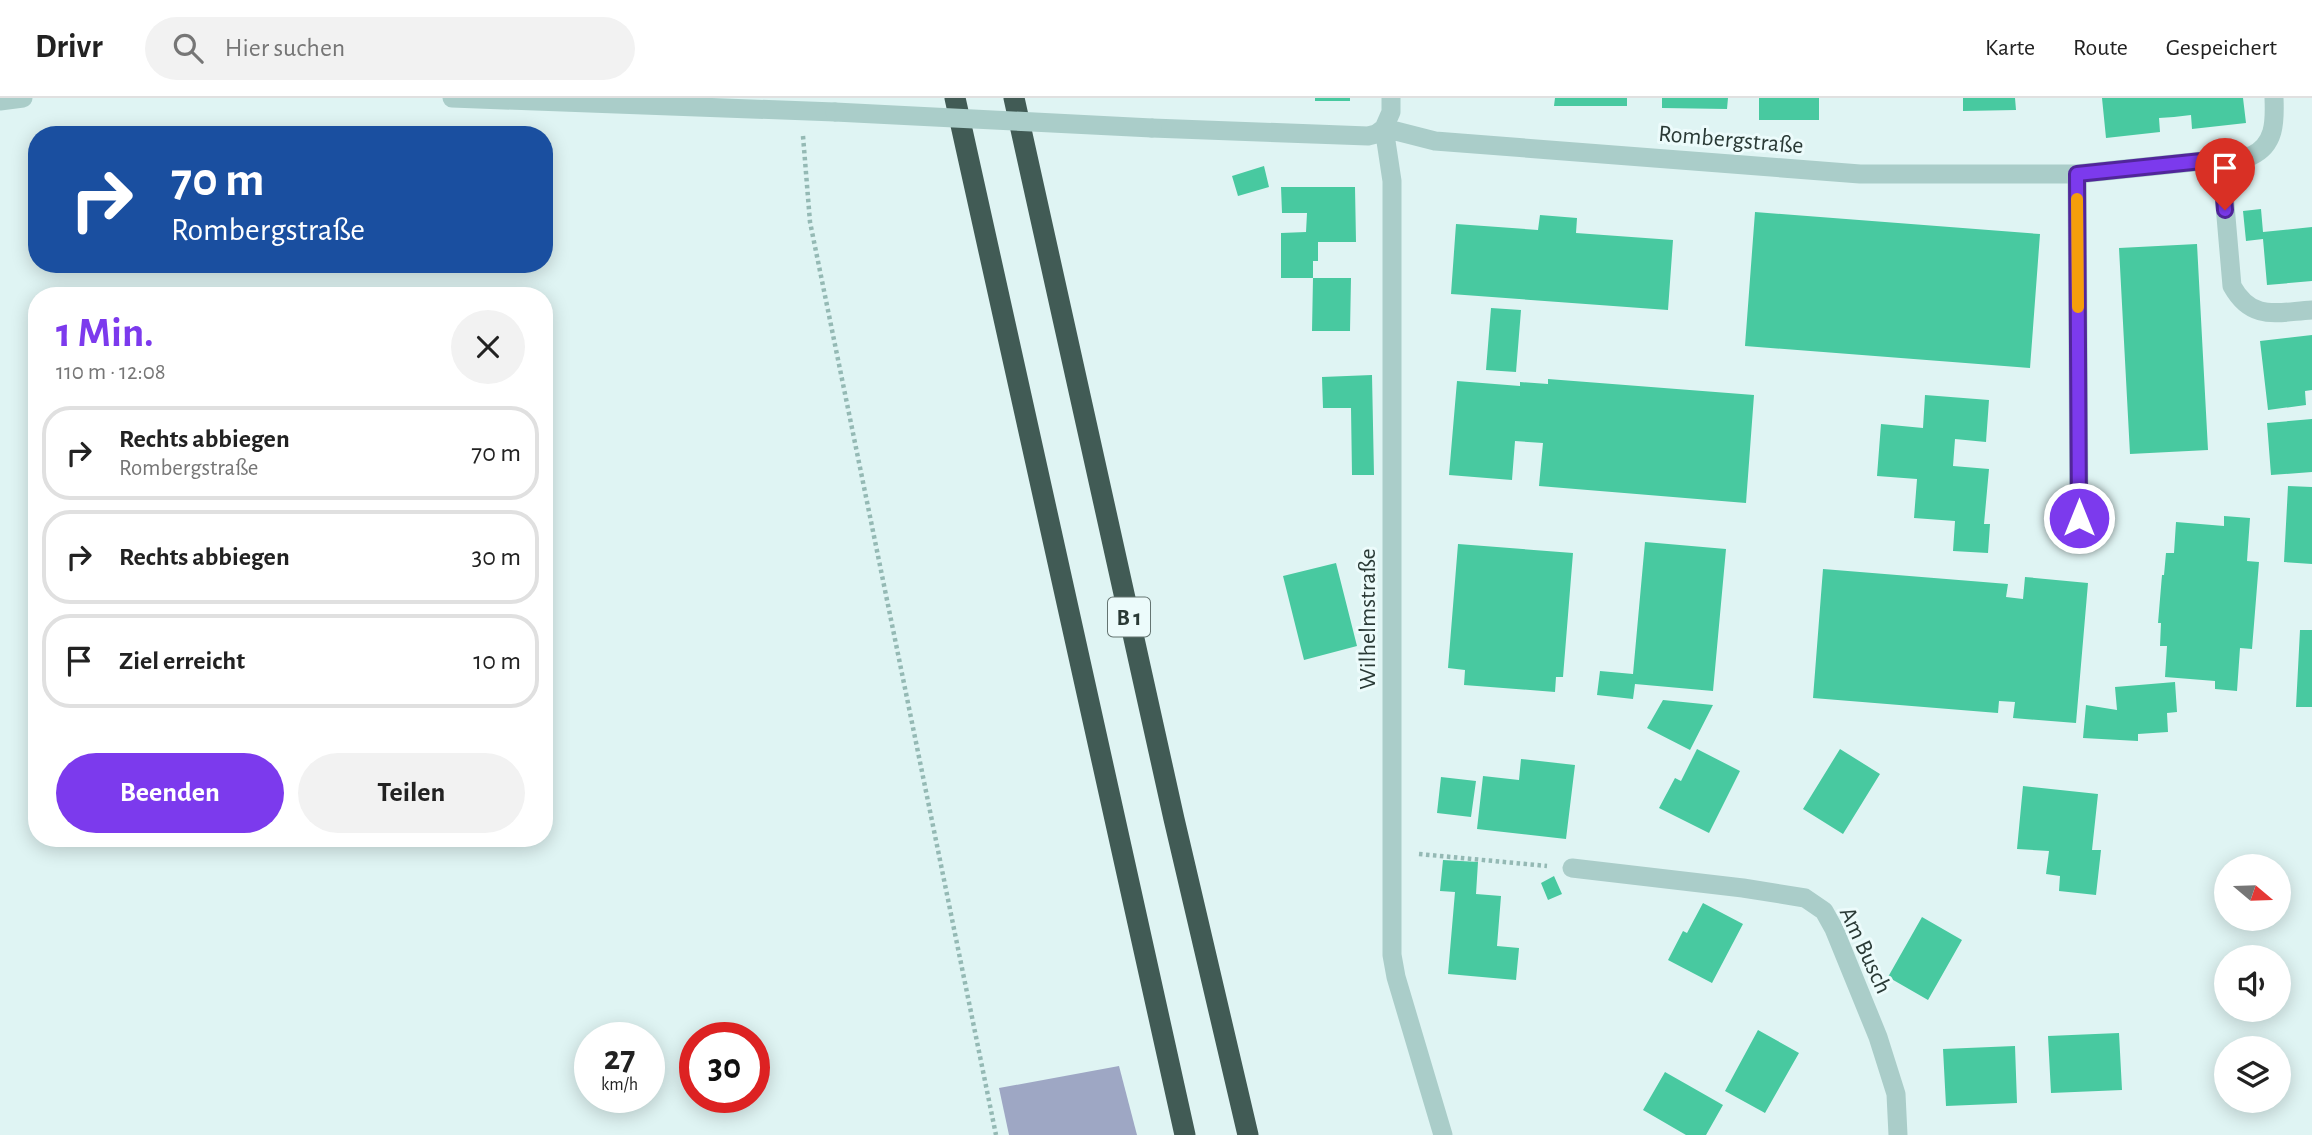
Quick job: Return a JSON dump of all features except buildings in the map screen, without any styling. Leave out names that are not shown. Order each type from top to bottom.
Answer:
[{"type":"highway","name":"B 1","points":[[955,98],[1185,1135]]},
{"type":"highway","name":"B 1","points":[[1014,98],[1171,806],[1248,1135]]},
{"type":"street","points":[[0,101],[23,98]]},
{"type":"street","points":[[452,98],[1368,136],[1384,128]]},
{"type":"street","name":"Wilhelmstraße","points":[[1391,98],[1391,112],[1384,128],[1392,181],[1391,851],[1394,966],[1443,1135]]},
{"type":"street","name":"Rombergstraße","points":[[1384,128],[1435,141],[1860,174],[2077,174],[2251,156],[2267,146],[2273,127],[2274,98]]},
{"type":"street","points":[[2221,159],[2232,286],[2243,303],[2262,312],[2312,310]]},
{"type":"street","points":[[2077,174],[2079,518]]},
{"type":"street","name":"Am Busch","points":[[1572,868],[1793,895],[1805,898],[1824,911],[1834,929],[1878,1037],[1896,1094],[1898,1135]]},
{"type":"path","points":[[801,111],[810,222],[996,1135]]},
{"type":"path","points":[[1391,851],[1572,868]]},
{"type":"shaded area","points":[[1119,1066],[1137,1135],[1009,1135],[999,1088]]},
{"type":"slow traffic","points":[[2077,199],[2078,307]]},
{"type":"route","points":[[2079,518],[2077,174],[2221,159],[2225,210]]}]
